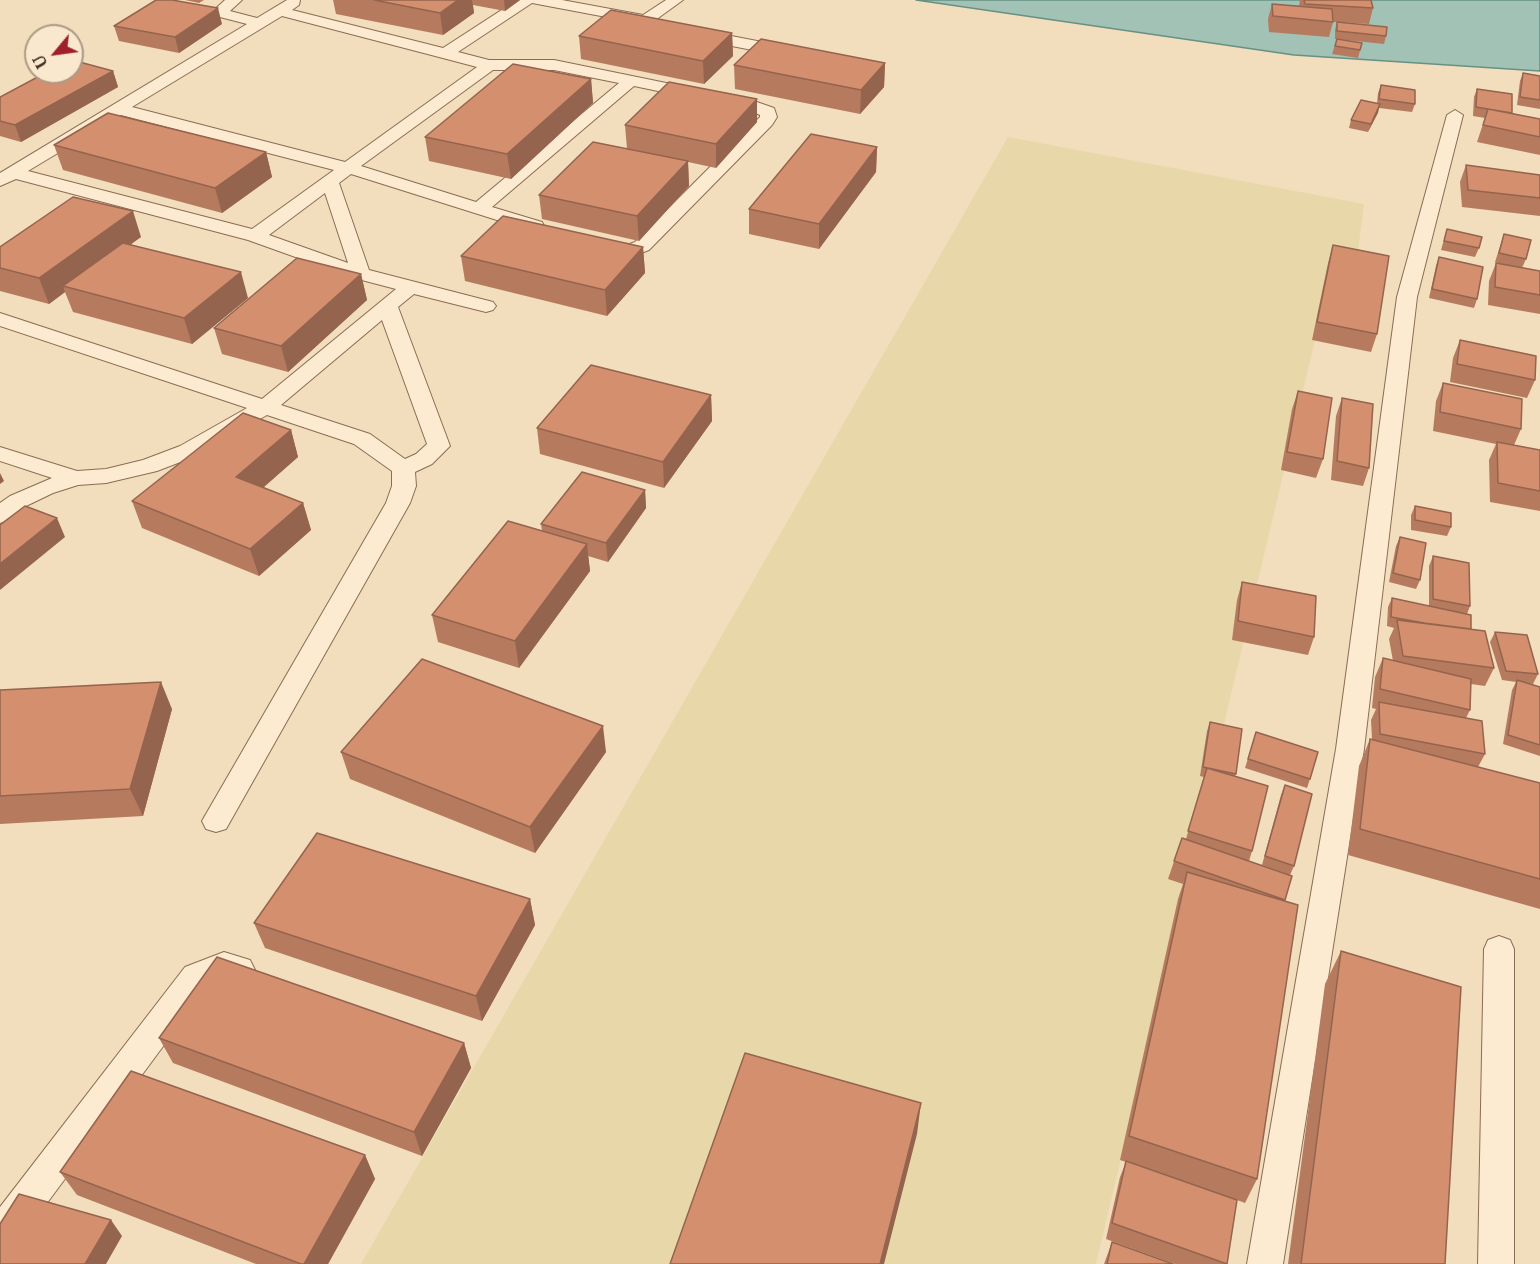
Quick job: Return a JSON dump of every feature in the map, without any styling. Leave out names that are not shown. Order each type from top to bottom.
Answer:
[{"type":"lane","points":[[235,0],[220,10],[221,13],[260,23]]},
{"type":"lane","points":[[6,177],[297,0]]},
{"type":"lane","points":[[445,54],[527,0]]},
{"type":"lane","points":[[538,0],[646,20],[676,0]]},
{"type":"lane","points":[[280,11],[489,65],[554,64],[754,106],[768,112],[769,117],[642,246],[629,251],[621,251],[592,243]]},
{"type":"lane","points":[[646,20],[645,24],[656,27],[809,56]]},
{"type":"lane","points":[[255,236],[489,65]]},
{"type":"lane","points":[[478,209],[632,80]]},
{"type":"lane","points":[[119,110],[348,168],[558,232]]},
{"type":"lane","points":[[1265,1264],[1350,749],[1407,297],[1455,115]]},
{"type":"lane","points":[[6,177],[255,236],[361,274],[486,306]]},
{"type":"lane","points":[[330,182],[361,274]]},
{"type":"lane","points":[[0,515],[27,497],[76,478],[106,476],[149,466],[188,451],[265,407],[410,286]]},
{"type":"lane","points":[[387,305],[439,446],[424,459],[403,468]]},
{"type":"lane","points":[[0,320],[362,439],[403,468]]},
{"type":"lane","points":[[0,454],[76,478]]},
{"type":"lane","points":[[216,821],[398,503],[404,486],[403,468]]},
{"type":"lane","points":[[1496,1264],[1499,949]]},
{"type":"lane","points":[[0,1236],[196,977],[224,965],[268,979]]},
{"type":"shaded area","points":[[916,0],[1540,0],[1540,71],[1294,55]]},
{"type":"shaded area","points":[[1008,137],[1364,204],[1356,267],[1333,264],[1096,1264],[361,1264]]},
{"type":"building","points":[[156,0],[172,0],[218,8],[175,37],[114,26]]},
{"type":"building","points":[[374,0],[458,0],[440,13]]},
{"type":"building","points":[[1304,0],[1371,0],[1373,8],[1305,4]]},
{"type":"building","points":[[1272,4],[1332,9],[1333,22],[1273,16]]},
{"type":"building","points":[[611,10],[732,33],[703,61],[579,36]]},
{"type":"building","points":[[1337,22],[1387,27],[1386,36],[1337,31]]},
{"type":"building","points":[[761,39],[885,63],[861,90],[734,65]]},
{"type":"building","points":[[1337,39],[1362,43],[1360,50],[1335,46]]},
{"type":"building","points":[[84,63],[113,71],[15,125],[0,121],[0,97],[24,84],[84,84]]},
{"type":"building","points":[[513,64],[591,79],[507,154],[425,137]]},
{"type":"building","points":[[1523,73],[1540,76],[1540,100],[1520,97]]},
{"type":"building","points":[[669,82],[757,99],[716,144],[625,125]]},
{"type":"building","points":[[1381,85],[1415,90],[1415,104],[1379,99]]},
{"type":"building","points":[[1477,89],[1512,94],[1512,113],[1476,107]]},
{"type":"building","points":[[1361,100],[1380,104],[1371,124],[1351,120]]},
{"type":"building","points":[[1488,109],[1540,119],[1540,137],[1483,125]]},
{"type":"building","points":[[108,113],[266,152],[215,188],[54,145]]},
{"type":"building","points":[[811,134],[877,147],[819,224],[749,209]]},
{"type":"building","points":[[593,142],[688,161],[637,216],[539,195]]},
{"type":"building","points":[[1466,165],[1540,175],[1540,198],[1468,190]]},
{"type":"building","points":[[73,197],[133,211],[39,278],[0,268],[0,247]]},
{"type":"building","points":[[503,216],[643,247],[605,290],[461,256]]},
{"type":"building","points":[[1447,229],[1482,237],[1479,248],[1444,241]]},
{"type":"building","points":[[1504,234],[1531,240],[1526,259],[1499,253]]},
{"type":"building","points":[[123,243],[241,272],[184,318],[63,286]]},
{"type":"building","points":[[1333,245],[1389,256],[1377,334],[1317,322]]},
{"type":"building","points":[[1439,257],[1483,267],[1477,299],[1432,289]]},
{"type":"building","points":[[297,258],[361,274],[281,346],[214,328]]},
{"type":"building","points":[[1496,263],[1540,271],[1540,295],[1495,287]]},
{"type":"building","points":[[1460,340],[1536,356],[1535,380],[1457,364]]},
{"type":"building","points":[[591,365],[711,395],[663,462],[537,428]]},
{"type":"building","points":[[1443,383],[1522,399],[1521,429],[1440,412]]},
{"type":"building","points":[[1298,391],[1332,398],[1323,459],[1287,452]]},
{"type":"building","points":[[1342,398],[1373,404],[1369,468],[1337,461]]},
{"type":"building","points":[[243,413],[291,430],[236,477],[303,503],[250,549],[132,501]]},
{"type":"building","points":[[1497,442],[1540,450],[1540,491],[1498,483]]},
{"type":"building","points":[[582,472],[645,490],[606,543],[541,524]]},
{"type":"building","points":[[25,506],[57,518],[0,564],[0,525]]},
{"type":"building","points":[[1415,506],[1451,513],[1451,527],[1415,520]]},
{"type":"building","points":[[508,521],[587,544],[515,641],[432,615]]},
{"type":"building","points":[[1400,537],[1426,543],[1420,580],[1393,573]]},
{"type":"building","points":[[1433,556],[1469,563],[1470,606],[1433,599]]},
{"type":"building","points":[[1242,582],[1316,596],[1314,637],[1238,621]]},
{"type":"building","points":[[1392,598],[1471,615],[1471,629],[1391,617]]},
{"type":"building","points":[[1397,620],[1485,631],[1494,668],[1403,656]]},
{"type":"building","points":[[1495,632],[1527,635],[1538,674],[1506,671]]},
{"type":"building","points":[[1383,658],[1471,679],[1470,710],[1380,689]]},
{"type":"building","points":[[422,659],[603,726],[530,827],[341,752]]},
{"type":"building","points":[[1517,680],[1540,687],[1540,745],[1508,735]]},
{"type":"building","points":[[161,682],[130,789],[0,796],[0,690]]},
{"type":"building","points":[[1379,702],[1482,721],[1485,754],[1380,734]]},
{"type":"building","points":[[1210,722],[1242,729],[1236,774],[1203,767]]},
{"type":"building","points":[[1256,732],[1318,752],[1310,779],[1248,759]]},
{"type":"building","points":[[1370,739],[1540,783],[1540,879],[1360,829]]},
{"type":"building","points":[[1207,768],[1268,786],[1252,851],[1188,831]]},
{"type":"building","points":[[1285,785],[1312,794],[1294,866],[1265,856]]},
{"type":"building","points":[[317,833],[530,899],[476,996],[254,923]]},
{"type":"building","points":[[1182,838],[1292,876],[1285,900],[1174,861]]},
{"type":"building","points":[[1187,872],[1298,905],[1257,1179],[1129,1136]]},
{"type":"building","points":[[1341,951],[1461,987],[1445,1264],[1301,1264]]},
{"type":"building","points":[[217,957],[464,1043],[414,1132],[159,1038]]},
{"type":"building","points":[[745,1053],[921,1103],[880,1264],[670,1264]]},
{"type":"building","points":[[131,1071],[365,1155],[304,1264],[60,1172]]},
{"type":"building","points":[[1126,1161],[1237,1200],[1227,1264],[1112,1223]]},
{"type":"building","points":[[19,1194],[111,1220],[85,1264],[0,1264],[0,1224]]},
{"type":"building","points":[[1112,1242],[1173,1264],[1107,1264]]}]
